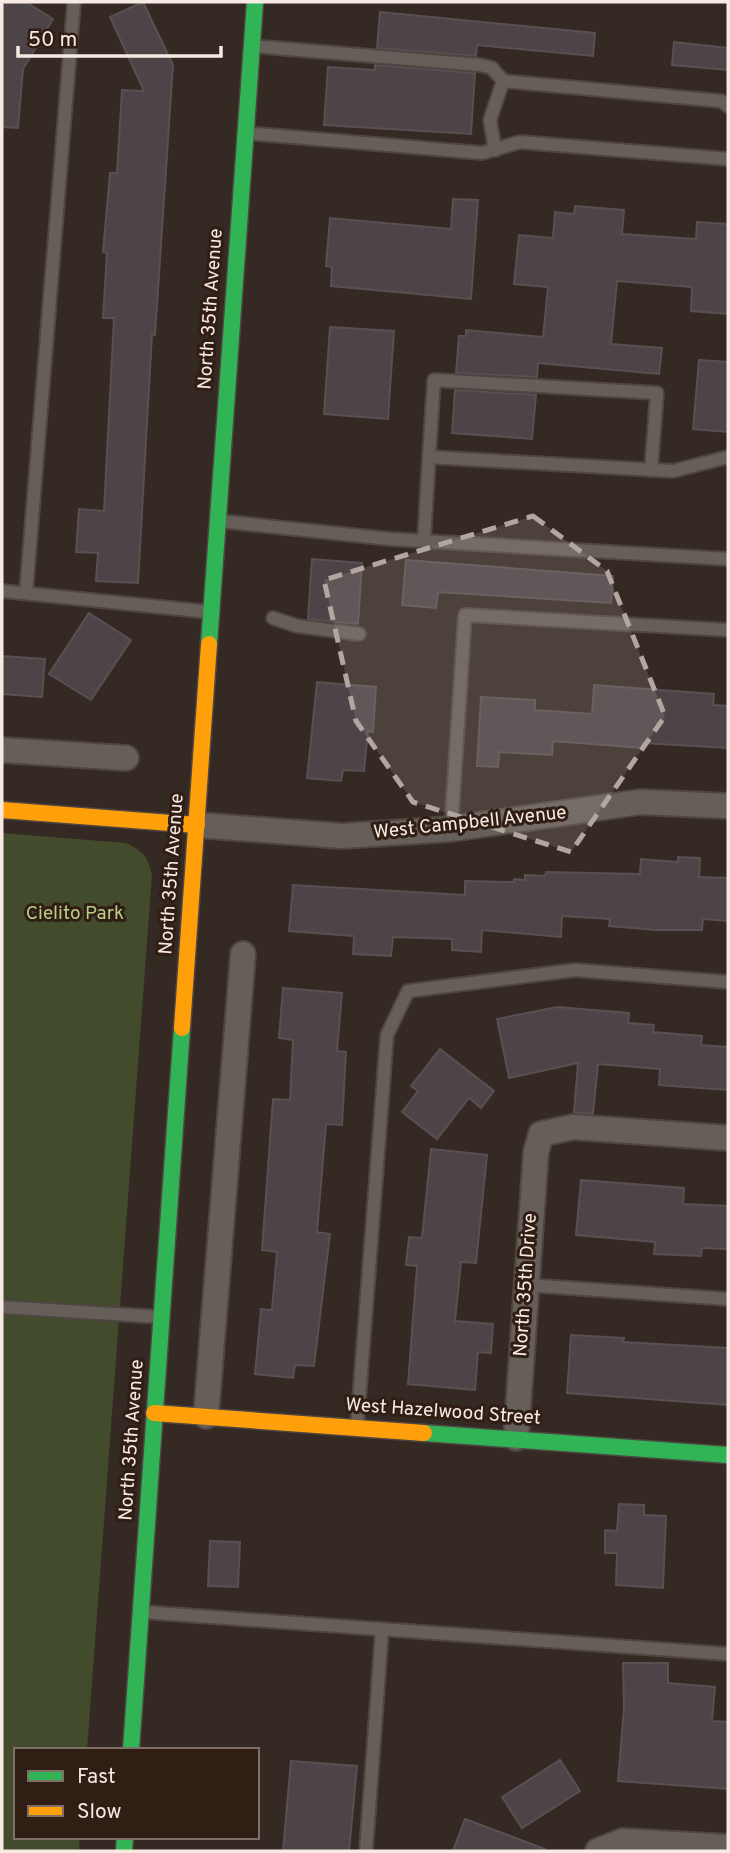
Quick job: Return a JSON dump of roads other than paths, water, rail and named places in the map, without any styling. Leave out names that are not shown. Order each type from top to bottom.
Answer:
[{"type":"main road","name":"North 35th Avenue","points":[[131,1748],[255,2]]},
{"type":"main road","name":"West Campbell Avenue","points":[[2,810],[197,825]]},
{"type":"main road","name":"West Hazelwood Street","points":[[154,1413],[728,1455]]},
{"type":"street","points":[[2,750],[126,758]]},
{"type":"street","name":"West Campbell Avenue","points":[[197,825],[342,836],[451,829],[640,802],[728,806]]},
{"type":"street","points":[[206,1416],[243,954]]},
{"type":"street","name":"North 35th Drive","points":[[516,1438],[536,1152],[541,1134],[573,1127],[728,1139]]},
{"type":"street","points":[[598,1851],[623,1841],[728,1847]]},
{"type":"lane","points":[[26,593],[74,2]]},
{"type":"lane","points":[[251,46],[480,65],[492,68],[503,81],[721,101],[728,106]]},
{"type":"lane","points":[[495,150],[490,120],[503,81]]},
{"type":"lane","points":[[245,133],[482,153],[520,142],[728,156]]},
{"type":"lane","points":[[424,541],[434,380],[657,393],[652,470]]},
{"type":"lane","points":[[429,457],[673,471],[728,457]]},
{"type":"lane","points":[[217,521],[424,541],[728,559]]},
{"type":"lane","points":[[2,591],[211,612]]},
{"type":"lane","points":[[451,829],[465,615],[728,630]]},
{"type":"lane","points":[[273,618],[297,626],[359,634]]},
{"type":"lane","points":[[357,1428],[387,1035],[408,991],[575,970],[728,982]]},
{"type":"lane","points":[[526,1285],[728,1299]]},
{"type":"lane","points":[[2,1307],[161,1317]]},
{"type":"lane","points":[[141,1612],[728,1654]]},
{"type":"lane","points":[[366,1851],[382,1630]]},
{"type":"park label","name":"Cielito Park","points":[[75,914]]}]
